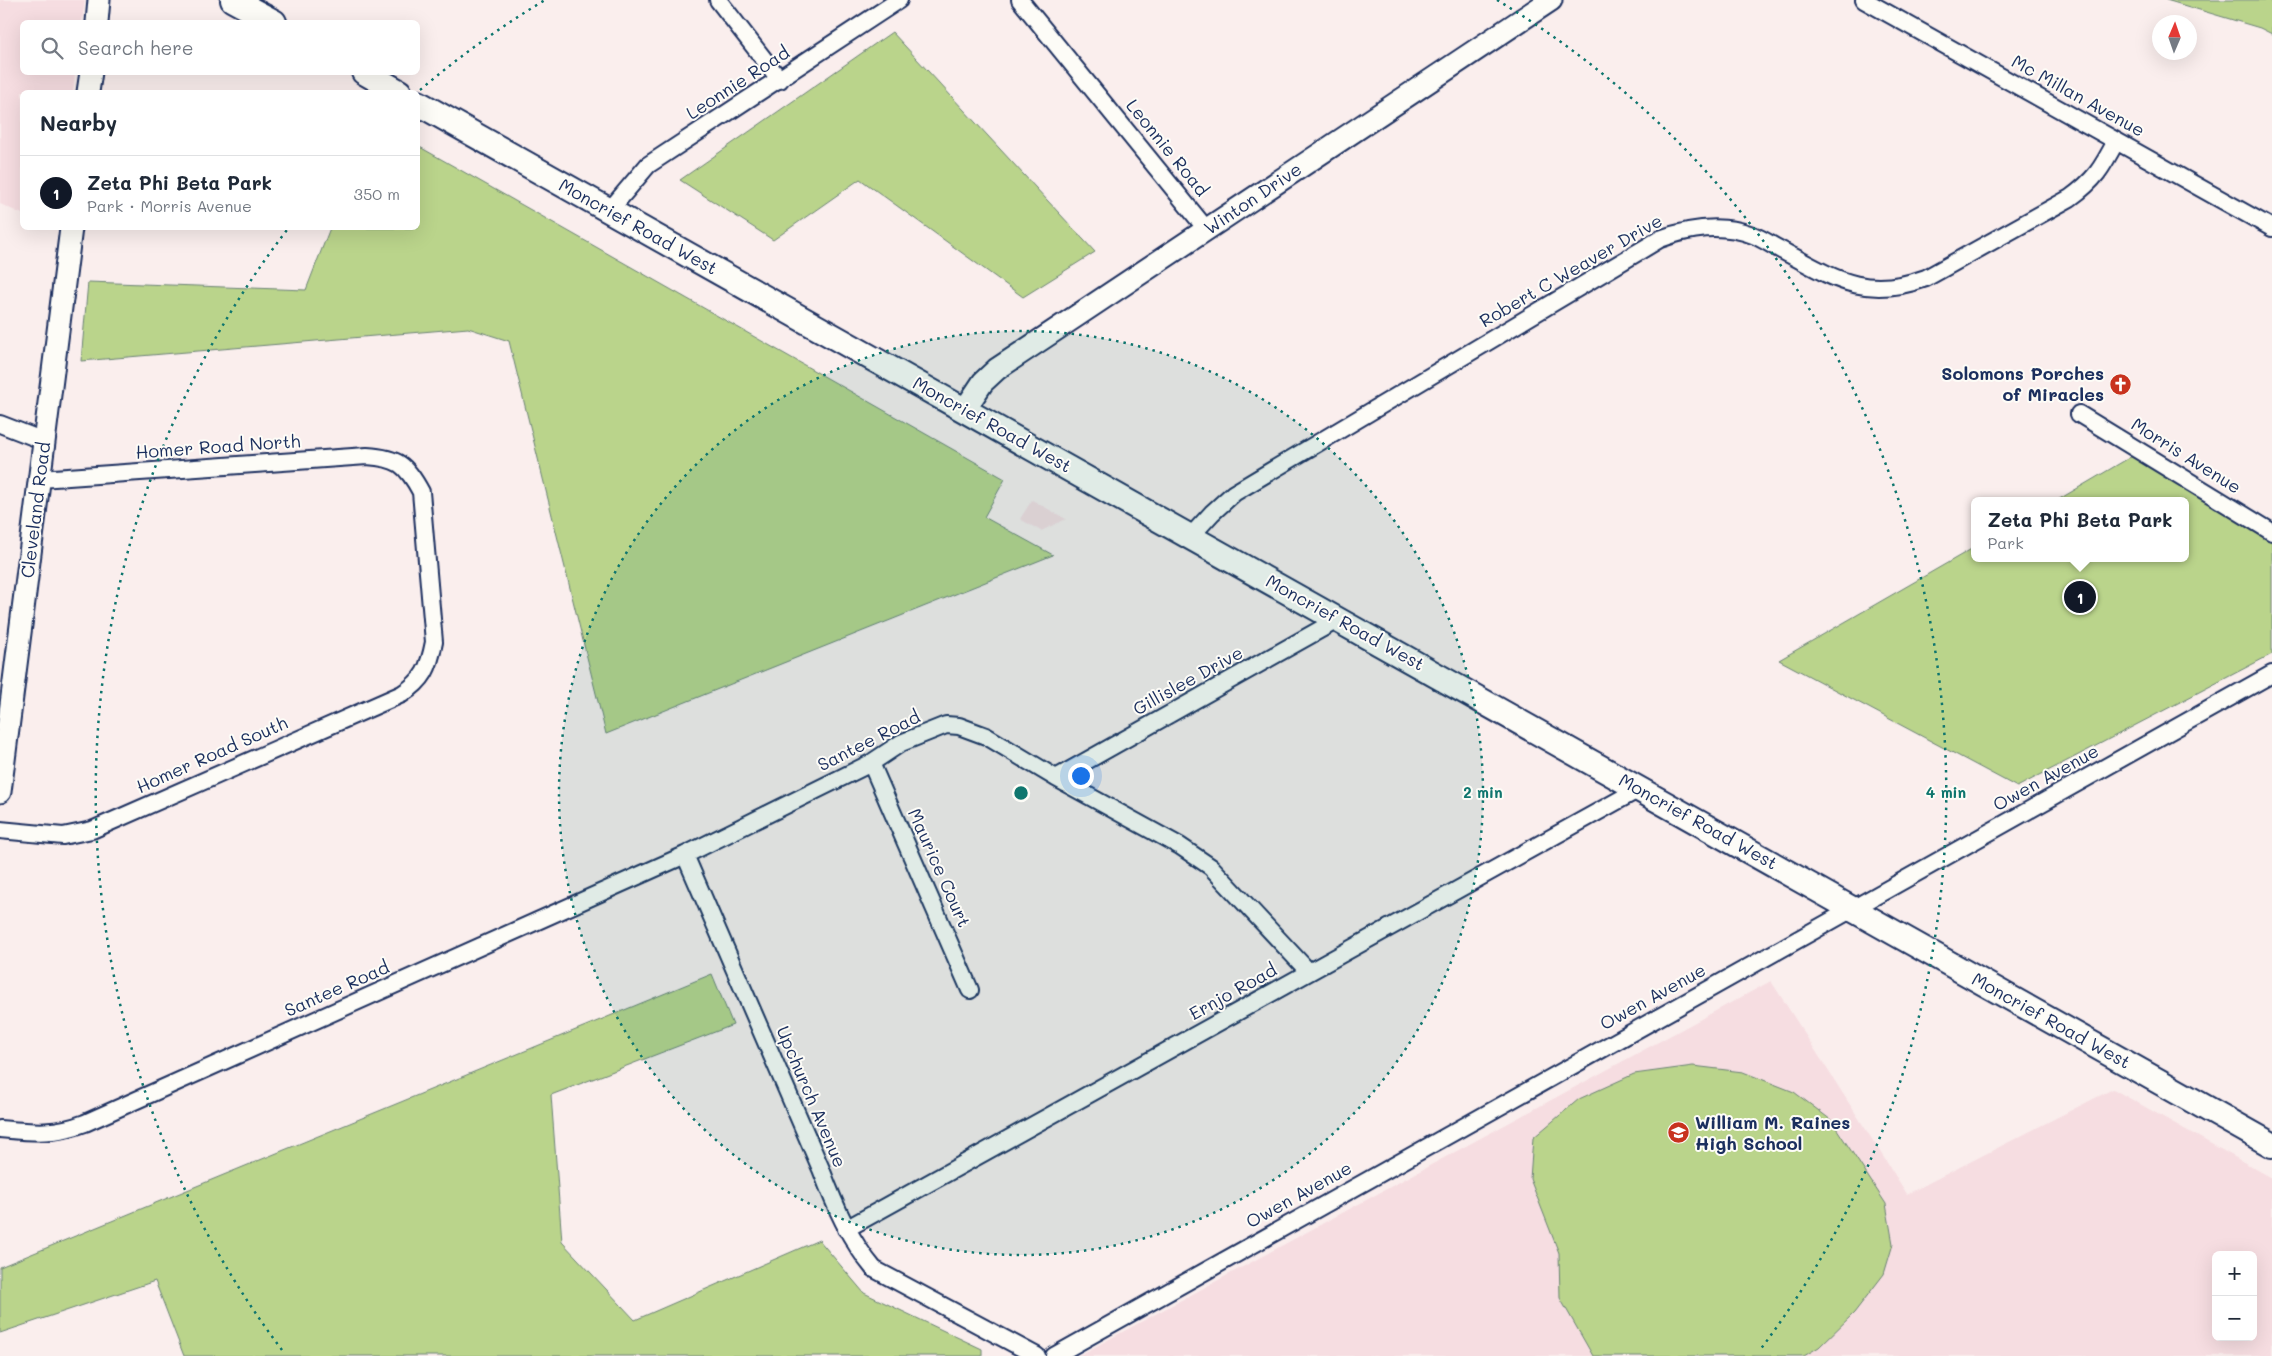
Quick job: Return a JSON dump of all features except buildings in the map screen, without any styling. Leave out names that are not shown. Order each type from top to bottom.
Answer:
[{"type":"main road","points":[[233,0],[270,20]]},
{"type":"main road","points":[[369,75],[396,90]]},
{"type":"main road","name":"Moncrief Road West","points":[[420,104],[2272,1145]]},
{"type":"street","points":[[97,20],[99,0]]},
{"type":"street","points":[[718,0],[780,80]]},
{"type":"street","name":"Leonnie Road","points":[[609,211],[648,165],[899,0]]},
{"type":"street","name":"Leonnie Road","points":[[1020,0],[1207,230]]},
{"type":"street","name":"Winton Drive","points":[[965,409],[983,382],[997,369],[1551,0]]},
{"type":"street","name":"Mc Millan Avenue","points":[[1864,0],[2272,228]]},
{"type":"street","points":[[88,90],[91,75]]},
{"type":"street","name":"Robert C Weaver Drive","points":[[1191,536],[1234,493],[1660,239],[1686,230],[1732,229],[1753,235],[1838,281],[1860,286],[1883,287],[1908,284],[1926,278],[2070,198],[2089,184],[2100,171],[2116,141]]},
{"type":"street","name":"Cleveland Road","points":[[0,792],[71,230]]},
{"type":"street","name":"Morris Avenue","points":[[2079,414],[2272,532]]},
{"type":"street","points":[[0,424],[44,442]]},
{"type":"street","name":"Homer Road North","points":[[40,479],[366,456],[384,457],[398,462],[411,474],[421,492],[434,642],[431,659],[426,671]]},
{"type":"street","name":"Gillislee Drive","points":[[1056,778],[1339,619]]},
{"type":"street","name":"Homer Road South","points":[[0,830],[63,836],[92,830],[402,694],[417,684],[426,671]]},
{"type":"street","name":"Owen Avenue","points":[[1054,1356],[2272,674]]},
{"type":"street","name":"Santee Road","points":[[0,1129],[40,1133],[64,1131],[85,1123],[685,856],[871,763],[901,744],[946,725],[959,726],[986,736],[1056,778],[1180,846],[1211,868],[1309,972]]},
{"type":"street","name":"Maurice Court","points":[[871,763],[970,990]]},
{"type":"street","name":"Ernjo Road","points":[[846,1229],[1639,790]]},
{"type":"street","name":"Upchurch Avenue","points":[[685,856],[846,1229],[860,1252],[874,1269],[1037,1356]]},
{"type":"shaded area","points":[[0,0],[85,0],[82,20],[20,20],[20,75],[75,75],[73,90],[20,90],[20,213],[0,204]]},
{"type":"shaded area","points":[[1032,500],[1066,519],[1041,531],[1020,519]]},
{"type":"shaded area","name":"William M. Raines High School","points":[[1771,981],[1907,1194],[2113,1089],[2272,1178],[2272,1356],[1078,1356]]},
{"type":"green space","points":[[2166,0],[2272,0],[2272,34],[2260,28]]},
{"type":"green space","points":[[892,32],[1095,252],[1023,297],[860,179],[773,240],[680,180]]},
{"type":"green space","points":[[420,147],[1005,479],[984,517],[1053,555],[606,734],[509,341],[468,328],[81,361],[88,282],[306,290],[329,230],[420,230]]},
{"type":"green space","points":[[2134,455],[2272,540],[2272,654],[2017,787],[1779,660],[1971,549],[1971,562],[2189,562],[2189,497],[2063,497]]},
{"type":"green space","points":[[712,974],[733,1025],[551,1095],[562,1242],[635,1320],[819,1240],[864,1293],[982,1349],[982,1356],[184,1356],[155,1281],[0,1333],[0,1267]]},
{"type":"green space","points":[[1693,1066],[1743,1072],[1794,1092],[1831,1120],[1886,1204],[1893,1244],[1884,1274],[1854,1313],[1819,1347],[1804,1356],[1593,1356],[1560,1298],[1559,1253],[1530,1179],[1533,1138],[1579,1099],[1634,1074]]},
{"type":"place","name":"Solomons Porches of Miracles","points":[[2120,384]]},
{"type":"place","name":"Zeta Phi Beta Park","points":[[2080,597]]},
{"type":"place","name":"William M. Raines High School","points":[[1679,1133]]}]
